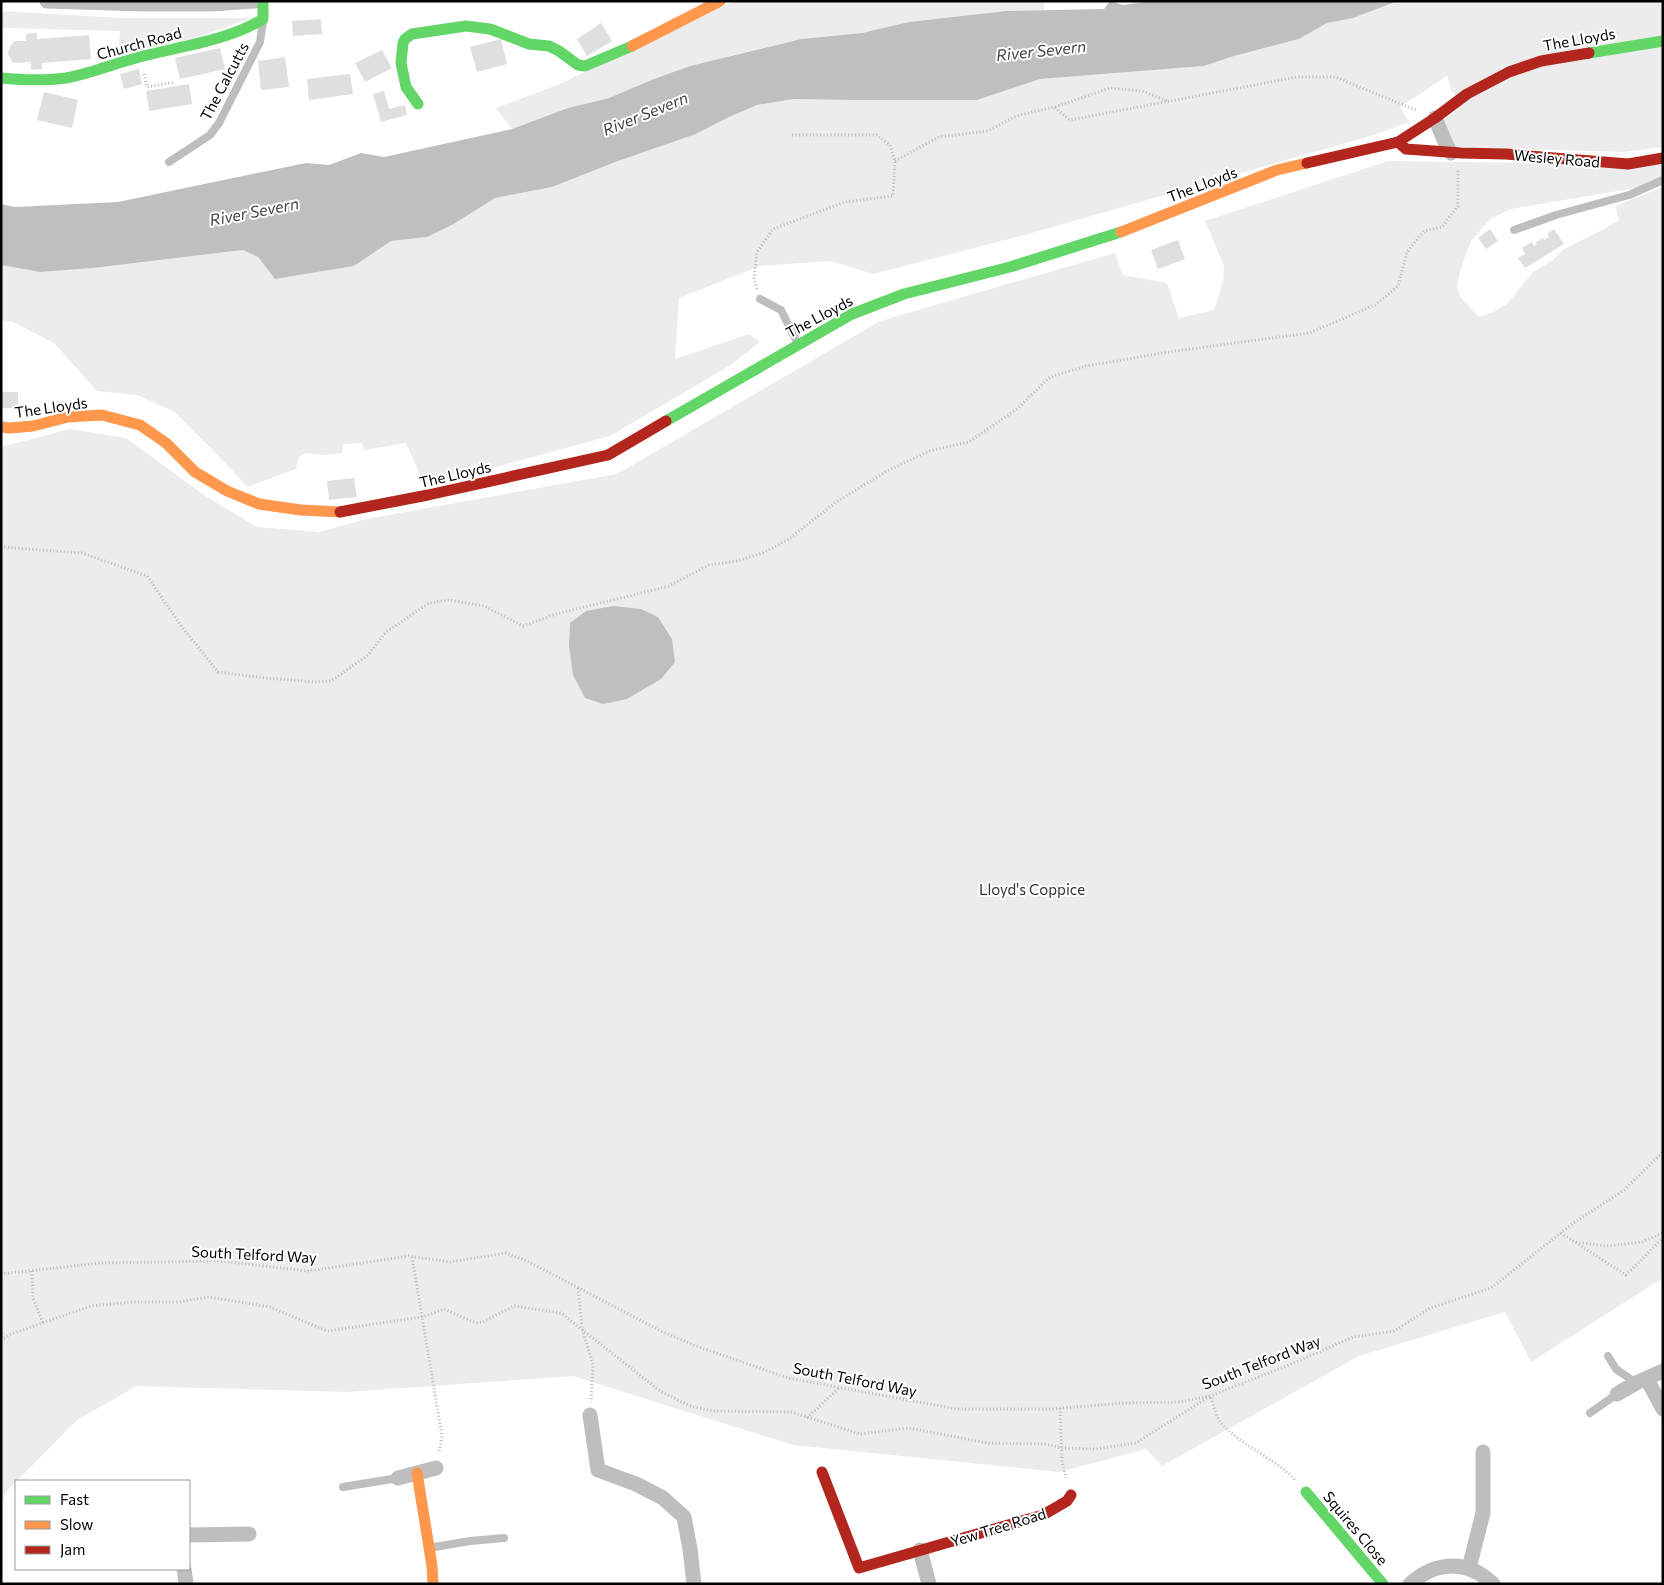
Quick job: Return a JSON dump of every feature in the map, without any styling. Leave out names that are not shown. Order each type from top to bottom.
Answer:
[{"type":"street","points":[[46,1],[220,4],[255,1]]},
{"type":"street","points":[[263,1],[263,19]]},
{"type":"street","points":[[418,104],[407,90],[404,82],[401,58],[405,39],[412,34],[466,26],[490,29],[528,44],[549,46],[578,64],[585,66],[622,51],[720,1]]},
{"type":"street","name":"Church Road","points":[[1,78],[21,80],[66,78],[227,34],[250,27],[263,19]]},
{"type":"street","name":"The Lloyds","points":[[1,427],[33,426],[68,417],[102,415],[140,425],[166,443],[195,472],[227,491],[259,504],[300,510],[340,512],[428,495],[608,454],[852,314],[904,294],[1010,267],[1118,234],[1277,170],[1398,142],[1467,94],[1509,72],[1541,60],[1663,41]]},
{"type":"street","points":[[1435,118],[1445,142],[1456,153]]},
{"type":"street","name":"Wesley Road","points":[[1398,142],[1406,149],[1506,154],[1628,164],[1663,158]]},
{"type":"street","points":[[1617,1394],[1663,1371]]},
{"type":"street","points":[[1642,1381],[1663,1409]]},
{"type":"street","points":[[590,1415],[598,1470],[636,1484],[663,1498],[684,1517],[694,1584]]},
{"type":"street","points":[[1468,1568],[1483,1513],[1483,1452]]},
{"type":"street","points":[[398,1478],[436,1468]]},
{"type":"street","name":"Yew Tree Road","points":[[822,1472],[859,1568],[1043,1515],[1068,1501],[1070,1496]]},
{"type":"street","points":[[417,1473],[432,1566],[433,1584]]},
{"type":"street","name":"Squires Close","points":[[1306,1492],[1383,1584]]},
{"type":"street","points":[[190,1535],[249,1534]]},
{"type":"street","points":[[920,1550],[929,1584]]},
{"type":"street","points":[[1410,1584],[1425,1572],[1453,1566],[1479,1572],[1493,1584]]},
{"type":"street","points":[[184,1570],[186,1584]]},
{"type":"lane","name":"The Calcutts","points":[[169,162],[210,135],[220,123],[260,42],[263,19]]},
{"type":"lane","points":[[1514,230],[1556,215],[1629,195],[1663,180]]},
{"type":"lane","points":[[760,299],[781,310],[798,344]]},
{"type":"lane","points":[[1608,1356],[1616,1369],[1642,1381]]},
{"type":"lane","points":[[1590,1413],[1617,1394]]},
{"type":"lane","points":[[344,1486],[398,1478]]},
{"type":"lane","points":[[429,1548],[470,1541],[504,1538]]},
{"type":"path","points":[[1054,107],[1070,120],[1297,77],[1334,77],[1435,118]]},
{"type":"path","points":[[895,161],[938,137],[988,131],[1016,116],[1054,107],[1110,88],[1142,91],[1169,101]]},
{"type":"path","points":[[760,299],[754,279],[757,252],[773,229],[845,202],[893,196],[895,161],[890,145],[877,135],[791,134]]},
{"type":"path","points":[[1,547],[82,553],[147,576],[182,626],[218,672],[266,678],[316,682],[330,681],[368,655],[386,632],[429,603],[448,600],[484,606],[523,626],[556,614],[669,586],[709,566],[737,561],[765,552],[789,539],[836,502],[887,472],[929,451],[969,442],[1017,409],[1050,377],[1086,366],[1175,351],[1309,333],[1375,305],[1398,286],[1407,252],[1424,231],[1442,227],[1458,206],[1456,153]]},
{"type":"path","name":"South Telford Way","points":[[1,1274],[100,1262],[221,1261],[308,1270],[412,1257],[450,1262],[506,1253],[527,1261],[660,1330],[696,1346],[788,1378],[957,1409],[1060,1408],[1122,1403],[1180,1402],[1210,1396],[1353,1337],[1394,1331],[1430,1308],[1491,1288],[1561,1233],[1624,1190],[1663,1152]]},
{"type":"path","points":[[1561,1233],[1626,1275],[1663,1238]]},
{"type":"path","points":[[1575,1242],[1606,1246],[1642,1242],[1663,1233]]},
{"type":"path","points":[[412,1257],[442,1436],[436,1468]]},
{"type":"path","points":[[32,1271],[33,1298],[44,1323]]},
{"type":"path","points":[[578,1288],[582,1328],[593,1365],[590,1415]]},
{"type":"path","points":[[1,1340],[11,1334],[91,1306],[132,1302],[179,1302],[210,1297],[270,1307],[327,1332],[422,1317],[444,1309],[476,1323],[483,1322],[514,1306],[561,1313],[660,1391],[690,1406],[713,1411],[791,1412],[860,1434],[909,1428],[987,1442],[1045,1444],[1061,1448],[1095,1449],[1136,1443],[1210,1396],[1219,1419],[1230,1432],[1287,1470],[1306,1492]]},
{"type":"path","points":[[807,1418],[839,1388]]},
{"type":"path","points":[[1060,1408],[1062,1460],[1070,1496]]},
{"type":"green space","points":[[736,1],[1044,1],[1044,10],[1006,11],[909,22],[862,33],[801,39],[690,66],[609,98],[568,108],[512,129],[496,108],[560,84],[700,16]]},
{"type":"green space","points":[[1398,1],[1663,1],[1663,147],[1623,152],[1457,147],[1447,138],[1444,120],[1462,106],[1451,90],[1447,76],[1400,107],[1409,122],[1374,135],[1021,236],[873,274],[831,261],[760,266],[679,298],[675,359],[749,334],[760,342],[729,366],[610,436],[496,467],[424,484],[406,443],[364,450],[362,443],[343,444],[342,453],[323,455],[305,453],[299,457],[296,469],[247,487],[175,412],[137,395],[97,391],[54,343],[13,322],[1,321],[1,265],[40,272],[93,268],[243,250],[258,257],[275,279],[354,266],[391,241],[427,237],[452,225],[495,198],[552,187],[618,161],[696,134],[757,105],[794,99],[977,100],[1040,79],[1204,66],[1299,39],[1327,23],[1353,18]]},
{"type":"green space","points":[[1,11],[121,18],[251,18],[192,39],[118,55],[120,31],[1,28]]},
{"type":"green space","name":"Lloyd's Coppice","points":[[1388,161],[1663,165],[1663,176],[1636,188],[1511,209],[1490,219],[1471,241],[1460,271],[1457,287],[1461,298],[1479,317],[1493,312],[1507,304],[1533,272],[1553,260],[1564,249],[1619,220],[1615,206],[1663,187],[1663,1278],[1531,1362],[1505,1312],[1359,1356],[1162,1466],[1146,1449],[1059,1472],[793,1445],[573,1376],[346,1392],[137,1386],[77,1420],[18,1480],[15,1480],[15,1483],[6,1492],[1,1505],[1,447],[70,429],[126,438],[204,495],[257,527],[320,532],[366,519],[617,474],[880,321],[1115,253],[1123,275],[1167,283],[1179,318],[1214,310],[1223,282],[1224,266],[1205,221]]},
{"type":"water","name":"River Severn","points":[[1110,1],[1123,5],[1150,1],[1398,1],[1353,18],[1327,23],[1299,39],[1204,66],[1040,79],[977,100],[794,99],[757,105],[696,134],[618,161],[552,187],[495,198],[452,225],[427,237],[391,241],[354,266],[275,279],[258,257],[243,250],[93,268],[40,272],[1,265],[1,204],[15,207],[118,202],[306,163],[329,165],[361,153],[384,157],[512,129],[568,108],[609,98],[690,66],[801,39],[862,33],[909,22],[1006,11],[1104,9]]},
{"type":"water","points":[[613,606],[641,609],[658,617],[672,639],[675,662],[661,679],[627,699],[603,704],[585,698],[573,675],[569,646],[570,623],[586,611]]},
{"type":"building","points":[[321,19],[322,34],[293,36],[292,21]]},
{"type":"building","points":[[601,23],[612,41],[587,56],[577,39]]},
{"type":"building","points":[[37,33],[37,39],[89,35],[91,59],[42,63],[42,69],[31,70],[31,62],[12,62],[8,54],[12,44],[15,41],[26,41],[26,34]]},
{"type":"building","points":[[501,39],[507,64],[477,72],[470,47]]},
{"type":"building","points":[[220,48],[225,69],[180,79],[175,58]]},
{"type":"building","points":[[382,50],[392,68],[365,82],[355,63]]},
{"type":"building","points":[[285,57],[289,87],[261,90],[258,61]]},
{"type":"building","points":[[139,69],[142,84],[124,89],[120,74]]},
{"type":"building","points":[[350,74],[353,94],[309,100],[307,79]]},
{"type":"building","points":[[189,84],[192,104],[149,111],[146,91]]},
{"type":"building","points":[[384,91],[389,109],[405,105],[407,115],[381,122],[373,94]]},
{"type":"building","points":[[44,92],[78,100],[72,128],[37,120]]},
{"type":"building","points":[[1490,229],[1498,241],[1486,249],[1478,238]]},
{"type":"building","points":[[1554,229],[1564,244],[1525,268],[1518,258],[1525,254],[1522,248],[1532,242],[1534,246],[1537,244],[1536,242],[1549,237],[1547,234]]},
{"type":"building","points":[[1178,240],[1185,259],[1158,269],[1151,250]]},
{"type":"building","points":[[1,392],[18,392],[18,408],[1,408]]},
{"type":"building","points":[[354,478],[357,497],[329,500],[327,481]]},
{"type":"traffic: fast","points":[[1,78],[34,80],[66,78],[136,58],[201,43],[234,33],[263,19],[263,1]]},
{"type":"traffic: fast","points":[[418,104],[406,87],[401,63],[403,43],[412,34],[466,26],[490,29],[529,44],[549,46],[578,65],[585,66],[632,46]]},
{"type":"traffic: fast","points":[[1589,53],[1663,41]]},
{"type":"traffic: fast","points":[[666,421],[852,314],[904,294],[1010,267],[1121,232]]},
{"type":"traffic: fast","points":[[1306,1492],[1383,1584]]},
{"type":"traffic: slow","points":[[632,46],[720,1]]},
{"type":"traffic: slow","points":[[1121,232],[1277,170],[1307,163]]},
{"type":"traffic: slow","points":[[1,427],[33,426],[68,417],[102,415],[140,425],[166,443],[195,472],[227,491],[259,504],[301,510],[340,512]]},
{"type":"traffic: slow","points":[[417,1473],[432,1566],[433,1584]]},
{"type":"traffic: jam","points":[[1307,163],[1398,142],[1467,94],[1509,72],[1541,61],[1589,53]]},
{"type":"traffic: jam","points":[[1398,142],[1406,149],[1506,154],[1628,164],[1663,158]]},
{"type":"traffic: jam","points":[[340,512],[428,495],[608,455],[666,421]]},
{"type":"traffic: jam","points":[[822,1472],[859,1568],[1043,1515],[1067,1501],[1071,1495]]}]
